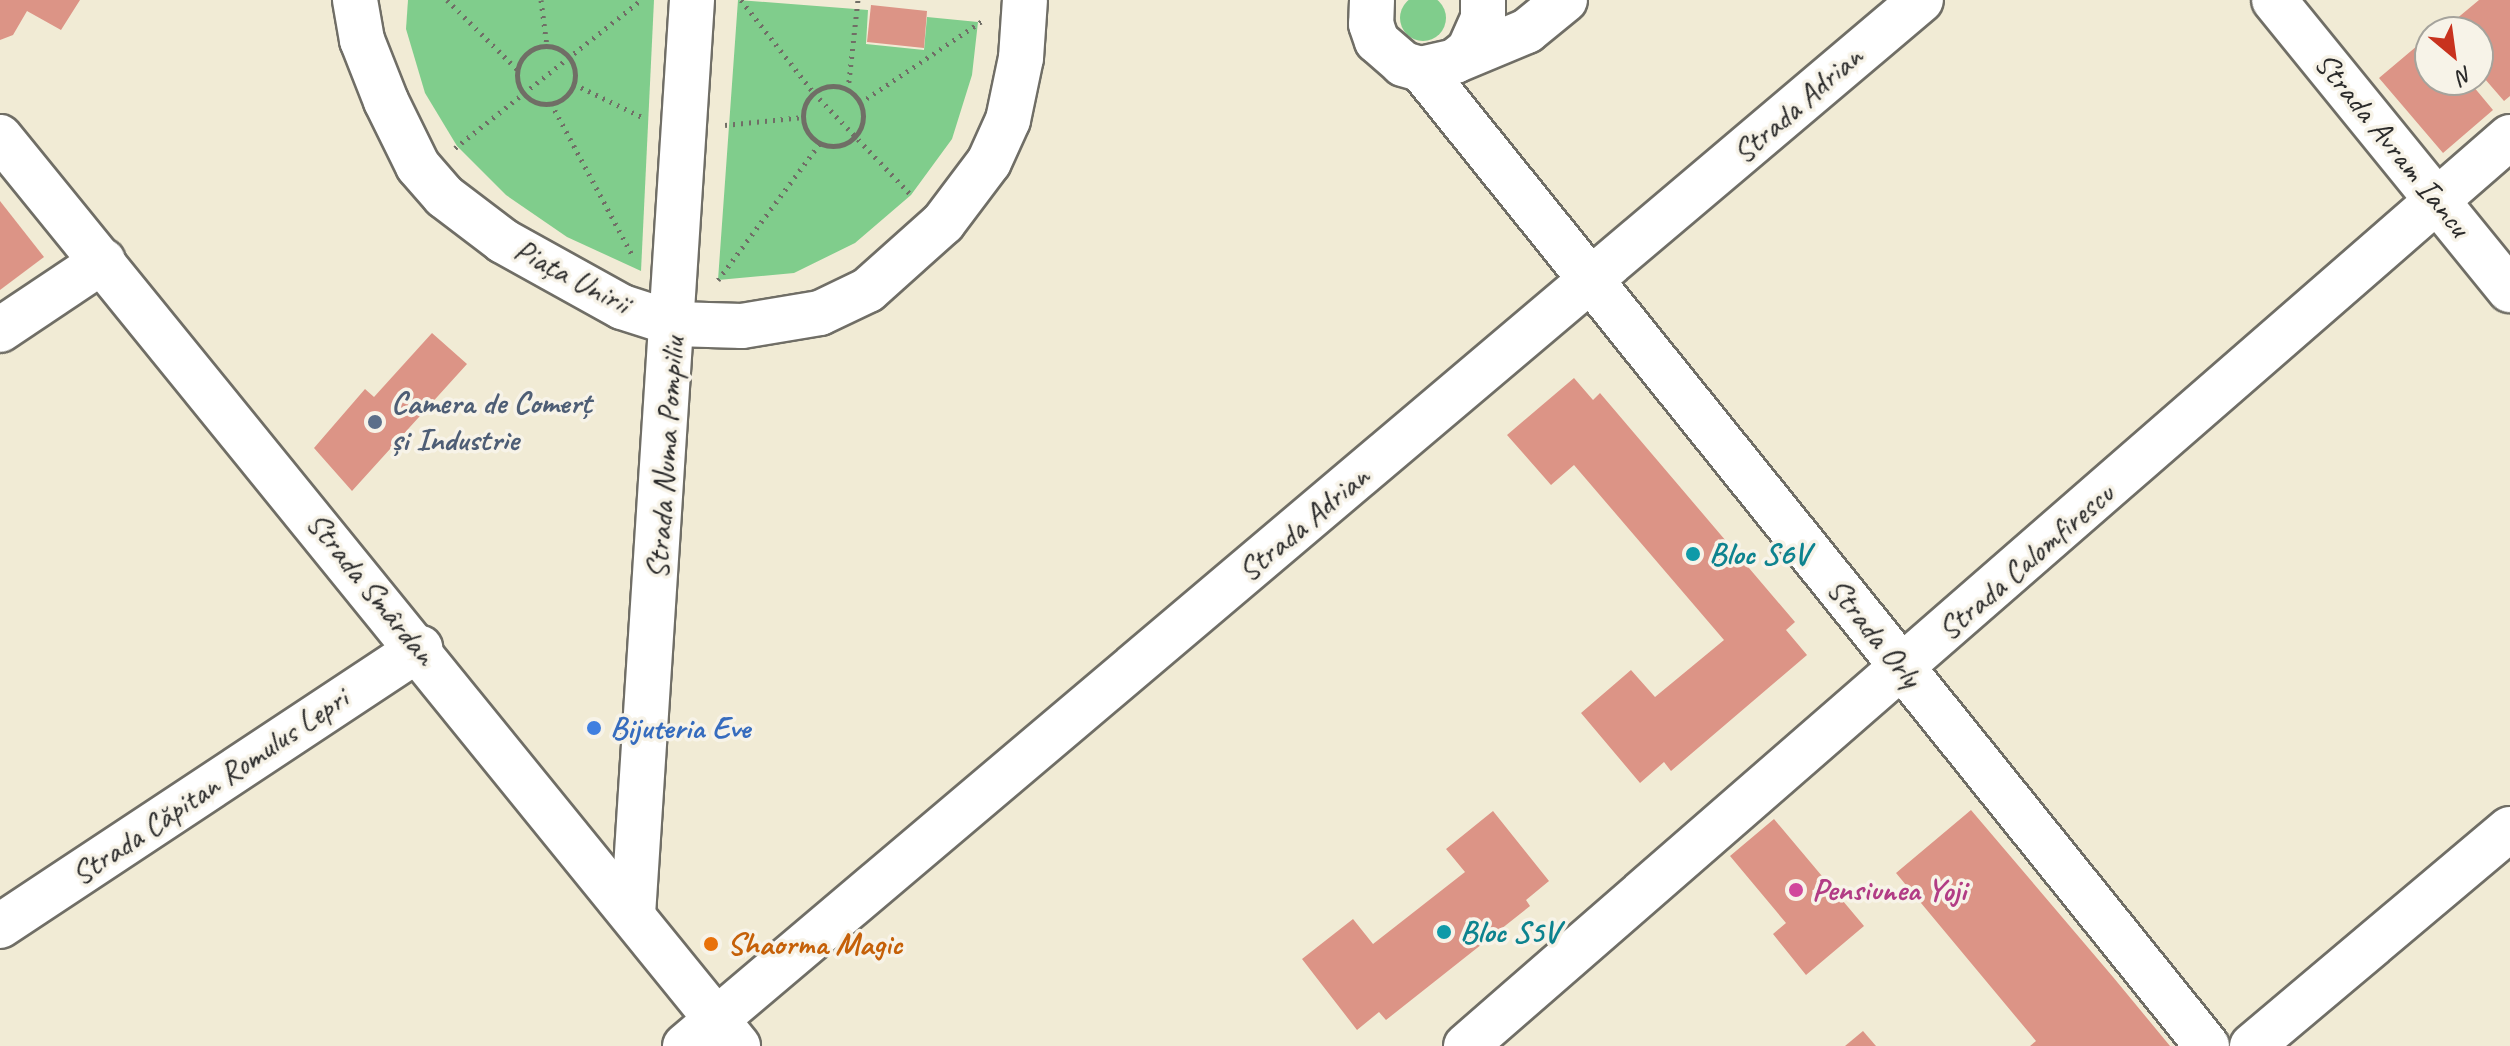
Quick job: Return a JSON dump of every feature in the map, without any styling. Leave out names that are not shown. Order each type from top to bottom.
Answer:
[{"type":"street","name":"Piața Unirii","points":[[355,0],[362,40],[418,166],[444,196],[561,277],[622,307],[675,324],[742,326],[820,313],[868,290],[943,223],[989,162],[1008,120],[1024,9]]},
{"type":"street","name":"Strada Numa Pompiliu","points":[[633,915],[675,324],[692,0]]},
{"type":"street","points":[[1372,0],[1371,24],[1377,41],[1403,64],[1438,65],[1527,31],[1565,0]]},
{"type":"street","points":[[1438,65],[1479,35],[1483,0]]},
{"type":"street","name":"Strada Adrian","points":[[713,1037],[1921,0]]},
{"type":"street","name":"Strada Avram Iancu","points":[[2274,0],[2510,290]]},
{"type":"street","name":"Strada Orly","points":[[1438,65],[1589,284],[2207,1046]]},
{"type":"street","name":"Strada Smârdan","points":[[0,137],[420,648],[633,915],[713,1037]]},
{"type":"street","name":"Strada Calomfirescu","points":[[1466,1046],[1904,669],[2510,137]]},
{"type":"street","points":[[0,330],[103,261]]},
{"type":"street","name":"Strada Căpitan Romulus Lepri","points":[[0,926],[420,648]]},
{"type":"street","points":[[2252,1046],[2510,829]]},
{"type":"path","points":[[447,0],[518,70],[525,94]]},
{"type":"path","points":[[541,0],[547,46]]},
{"type":"path","points":[[418,166],[457,146],[641,0]]},
{"type":"path","points":[[741,0],[814,93],[854,138],[943,223]]},
{"type":"path","points":[[848,90],[858,0]]},
{"type":"path","points":[[860,103],[978,22],[1024,9]]},
{"type":"path","points":[[518,70],[525,55],[547,46],[570,58]]},
{"type":"path","points":[[525,94],[551,103],[565,97],[574,84],[570,58]]},
{"type":"path","points":[[574,84],[648,121]]},
{"type":"path","points":[[831,86],[848,90],[860,103],[863,121],[854,138],[837,145],[820,143],[808,132],[804,117],[814,93],[831,86]]},
{"type":"path","points":[[551,103],[641,271]]},
{"type":"path","points":[[675,324],[718,280],[820,143]]},
{"type":"green space","points":[[1423,-5],[1439,2],[1446,18],[1439,34],[1423,41],[1407,34],[1400,18],[1407,2]]},
{"type":"green space","points":[[408,0],[654,0],[641,271],[567,237],[506,195],[457,146],[425,93],[406,29]]},
{"type":"green space","points":[[738,0],[868,10],[866,44],[924,50],[927,17],[978,22],[972,75],[952,139],[911,195],[855,243],[794,273],[718,280]]},
{"type":"building","points":[[0,0],[80,0],[61,30],[27,11],[13,35],[0,40]]},
{"type":"building","points":[[2479,0],[2510,0],[2510,96],[2504,101],[2494,89],[2494,16],[2460,16]]},
{"type":"building","points":[[871,5],[927,11],[924,48],[867,42]]},
{"type":"building","points":[[2414,48],[2414,96],[2481,96],[2493,110],[2443,153],[2379,78]]},
{"type":"building","points":[[0,201],[44,257],[0,290]]},
{"type":"building","name":"Camera de Comerț și Industrie","points":[[432,333],[467,364],[352,491],[314,448],[365,389],[374,397]]},
{"type":"building","name":"Bloc S6V","points":[[1574,378],[1593,400],[1600,393],[1795,622],[1786,630],[1807,655],[1671,771],[1664,762],[1640,783],[1581,713],[1631,670],[1655,697],[1724,640],[1574,465],[1551,485],[1507,435]]},
{"type":"building","points":[[1971,810],[2170,1046],[2030,1046],[2036,1041],[1896,873]]},
{"type":"building","name":"Bloc S5V","points":[[1493,811],[1549,881],[1526,900],[1530,906],[1386,1020],[1379,1012],[1357,1030],[1302,959],[1353,919],[1373,944],[1465,872],[1446,849]]},
{"type":"building","name":"Pensiunea Yoji","points":[[1774,819],[1864,926],[1806,975],[1773,934],[1786,923],[1730,856]]},
{"type":"building","points":[[1863,1031],[1876,1046],[1845,1046]]},
{"type":"place","name":"Camera de Comerț și Industrie","points":[[375,422]]},
{"type":"place","name":"Bloc S6V","points":[[1693,554]]},
{"type":"place","name":"Bijuteria Eve","points":[[594,728]]},
{"type":"place","name":"Pensiunea Yoji","points":[[1796,890]]},
{"type":"place","name":"Bloc S5V","points":[[1444,932]]},
{"type":"place","name":"Shaorma Magic","points":[[711,944]]}]
